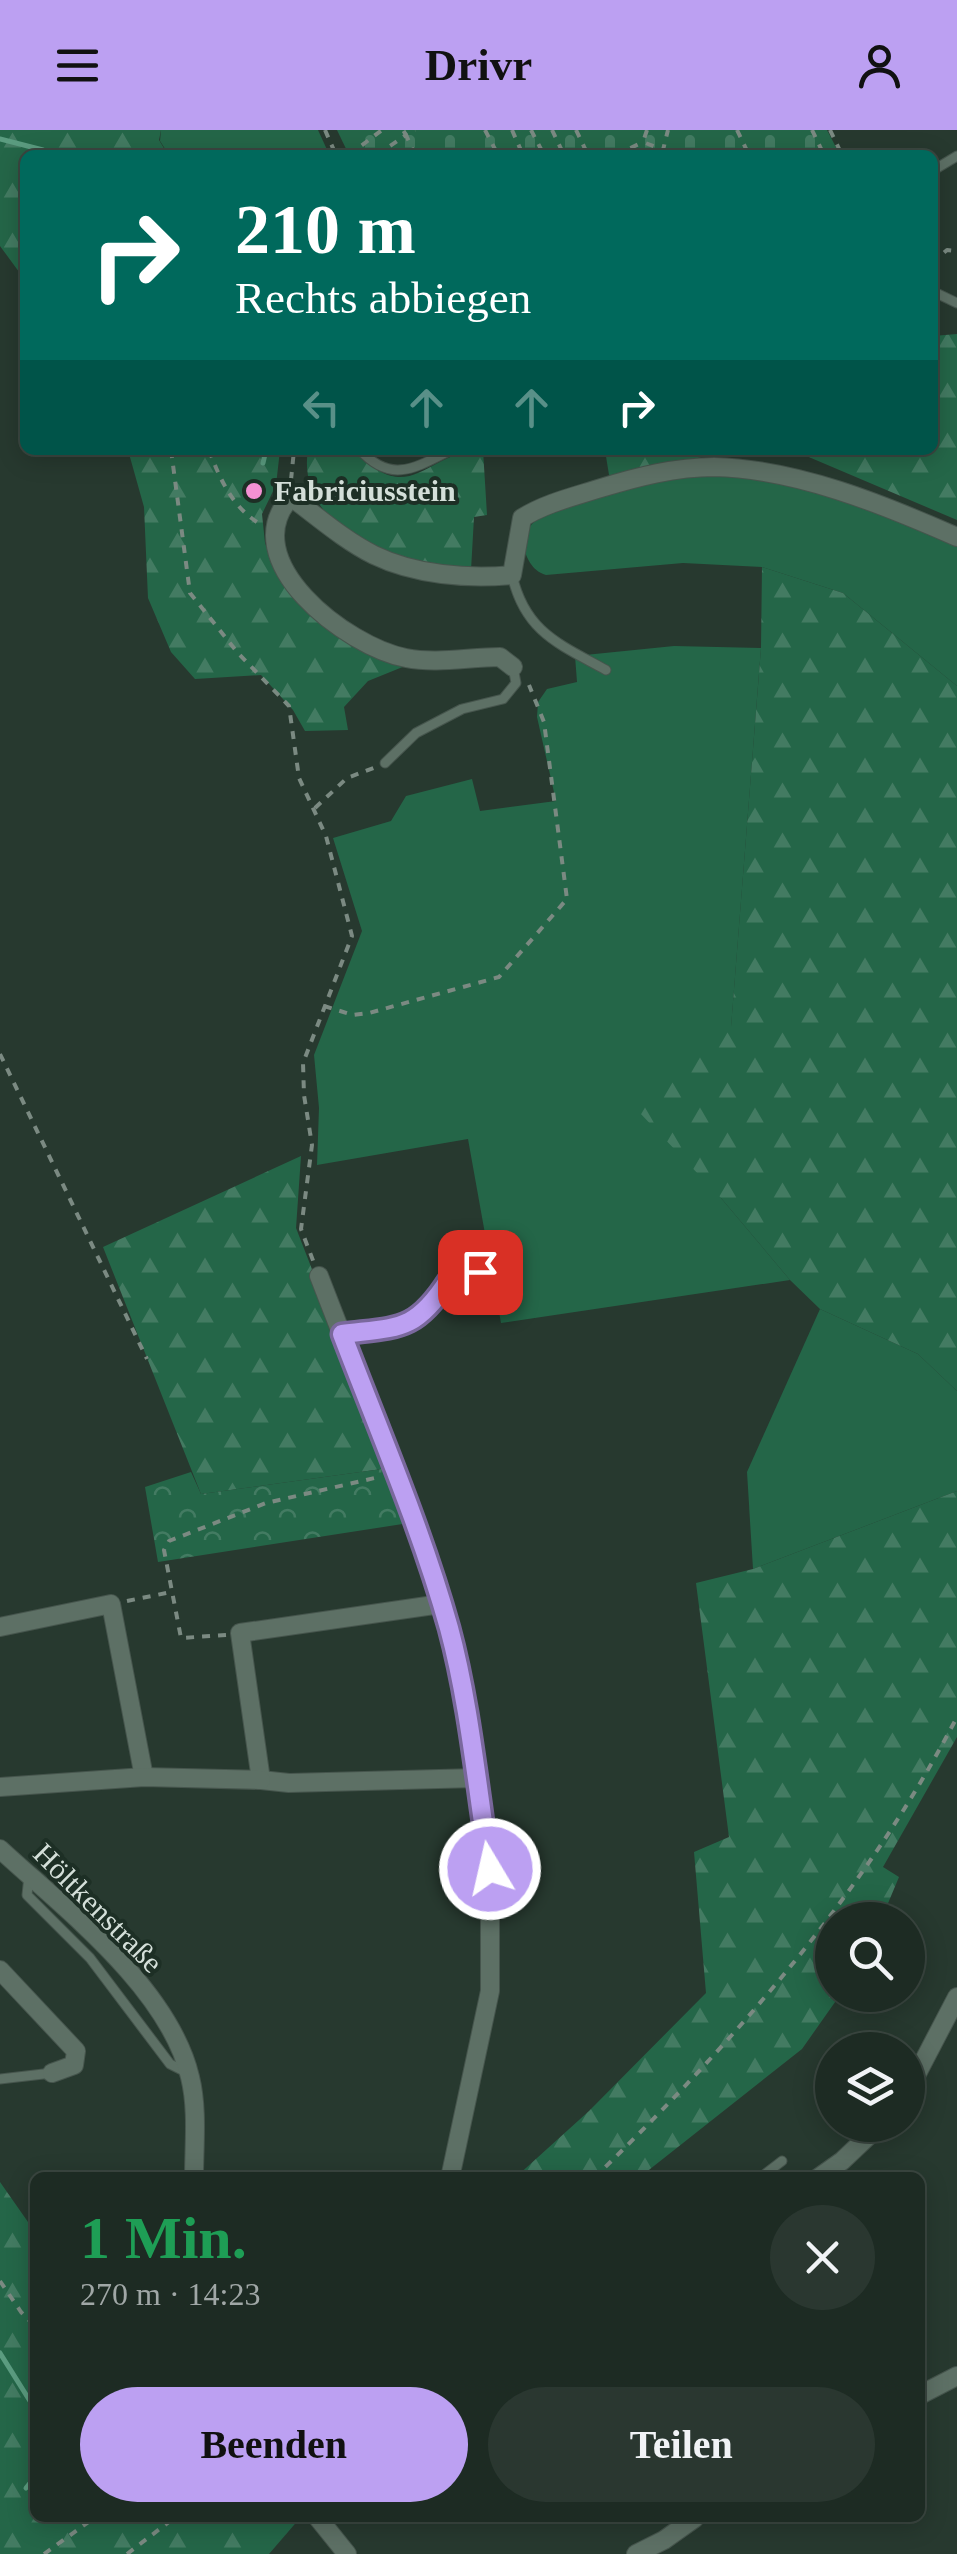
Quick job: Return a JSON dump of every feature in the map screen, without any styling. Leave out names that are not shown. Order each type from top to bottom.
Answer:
[{"type":"street","points":[[513,671],[500,656],[404,658],[341,632],[291,578],[276,552],[272,532],[278,510],[291,496],[348,540],[376,556],[450,574],[512,572],[522,518],[541,506],[659,472],[712,467],[761,472],[830,489],[957,537]]},
{"type":"street","points":[[320,1276],[441,1604],[464,1696],[490,1869],[491,1983],[451,2172]]},
{"type":"street","points":[[0,1627],[111,1604],[144,1777]]},
{"type":"street","points":[[261,1780],[240,1634],[441,1604]]},
{"type":"street","points":[[0,1787],[144,1777],[222,1777],[289,1783],[476,1778]]},
{"type":"street","name":"Höltkenstraße","points":[[0,1849],[103,1945],[139,1986],[176,2040],[189,2073],[194,2112],[194,2172]]},
{"type":"street","points":[[0,1970],[76,2051],[74,2064],[52,2073]]},
{"type":"street","points":[[925,2059],[957,1997]]},
{"type":"street","points":[[826,2172],[862,2142]]},
{"type":"street","points":[[925,2392],[957,2376]]},
{"type":"street","points":[[321,2522],[348,2554]]},
{"type":"street","points":[[636,2554],[689,2522]]},
{"type":"lane","points":[[366,455],[380,468],[394,472],[441,455]]},
{"type":"lane","points":[[512,572],[526,614],[538,629],[563,648],[606,670]]},
{"type":"lane","points":[[385,763],[416,733],[446,716],[503,700],[516,683],[513,671]]},
{"type":"lane","points":[[342,1334],[411,1322],[434,1301],[448,1281],[480,1272]]},
{"type":"lane","points":[[0,2079],[52,2073]]},
{"type":"lane","points":[[768,2172],[782,2161]]},
{"type":"path","points":[[356,150],[382,130]]},
{"type":"path","points":[[383,150],[405,132],[416,130]]},
{"type":"path","points":[[643,142],[646,130]]},
{"type":"path","points":[[643,142],[660,150]]},
{"type":"path","points":[[626,150],[643,142]]},
{"type":"path","points":[[172,455],[190,593],[237,652],[290,706],[300,778],[326,836],[352,936],[303,1063],[312,1145],[301,1229],[320,1276]]},
{"type":"path","points":[[211,455],[222,484],[246,516],[272,532]]},
{"type":"path","points":[[291,496],[294,455]]},
{"type":"path","points":[[324,1006],[353,1015],[369,1014],[498,977],[567,899],[544,722],[526,679],[513,671]]},
{"type":"path","points":[[315,808],[347,778],[385,763]]},
{"type":"path","points":[[0,1054],[147,1360]]},
{"type":"path","points":[[240,1634],[181,1638],[164,1550],[175,1538],[266,1502],[333,1490],[395,1472]]},
{"type":"path","points":[[111,1604],[171,1592]]},
{"type":"path","points":[[600,2172],[682,2092],[799,1957],[900,1814],[957,1717]]},
{"type":"path","points":[[0,2282],[30,2320]]},
{"type":"path","points":[[44,2554],[88,2522]]},
{"type":"path","points":[[127,2554],[169,2522]]},
{"type":"green space","points":[[0,130],[161,130],[159,140],[165,150],[20,150],[20,273],[0,246]]},
{"type":"green space","points":[[161,130],[318,130],[327,150],[166,150],[160,141]]},
{"type":"green space","points":[[337,130],[827,130],[837,150],[347,150]]},
{"type":"green space","points":[[957,334],[957,520],[804,455],[938,455],[938,336]]},
{"type":"green space","points":[[129,455],[279,455],[276,485],[262,514],[265,543],[274,567],[296,599],[334,635],[410,664],[368,681],[344,707],[348,730],[305,731],[293,710],[261,675],[195,679],[171,652],[148,598],[144,507]]},
{"type":"green space","points":[[308,455],[360,455],[374,468],[405,477],[458,455],[483,455],[487,515],[474,517],[471,570],[402,560],[359,541],[319,503],[307,469]]},
{"type":"green space","points":[[606,455],[709,455],[610,481]]},
{"type":"green space","points":[[717,473],[773,478],[869,506],[957,543],[957,686],[843,593],[762,567],[683,563],[546,575],[527,558],[521,542],[528,529],[570,501],[647,483]]},
{"type":"green space","points":[[762,567],[843,593],[957,686],[957,1391],[918,1354],[820,1309],[639,1112],[689,1037],[731,1027],[761,648]]},
{"type":"green space","points":[[674,646],[761,648],[721,1198],[790,1280],[501,1323],[468,1139],[317,1165],[319,1108],[314,1055],[362,931],[333,838],[391,821],[406,796],[472,779],[480,811],[556,801],[537,717],[538,702],[547,689],[577,682],[575,656]]},
{"type":"green space","points":[[301,1156],[296,1228],[389,1468],[201,1494],[103,1247]]},
{"type":"green space","points":[[820,1309],[918,1354],[957,1391],[957,1491],[753,1569],[747,1472]]},
{"type":"green space","points":[[389,1468],[409,1523],[158,1562],[145,1487],[191,1472],[201,1494]]},
{"type":"green space","points":[[957,1491],[957,1737],[883,1867],[899,1877],[889,1902],[815,1902],[815,2012],[828,2012],[802,2049],[646,2172],[522,2172],[589,2111],[706,1993],[694,1852],[729,1837],[696,1583],[753,1569]]},
{"type":"green space","points":[[0,2182],[30,2225],[30,2522],[297,2522],[269,2554],[0,2554]]},
{"type":"waterway","points":[[0,139],[43,150]]},
{"type":"waterway","points":[[263,463],[265,455]]},
{"type":"waterway","points":[[0,2353],[30,2401]]},
{"type":"waterway","points":[[26,2488],[30,2483]]},
{"type":"place","name":"Fabriciusstein","points":[[254,491]]},
{"type":"route","points":[[480,1272],[448,1281],[434,1301],[411,1322],[342,1334],[418,1531],[448,1627],[464,1696],[490,1869]]}]
